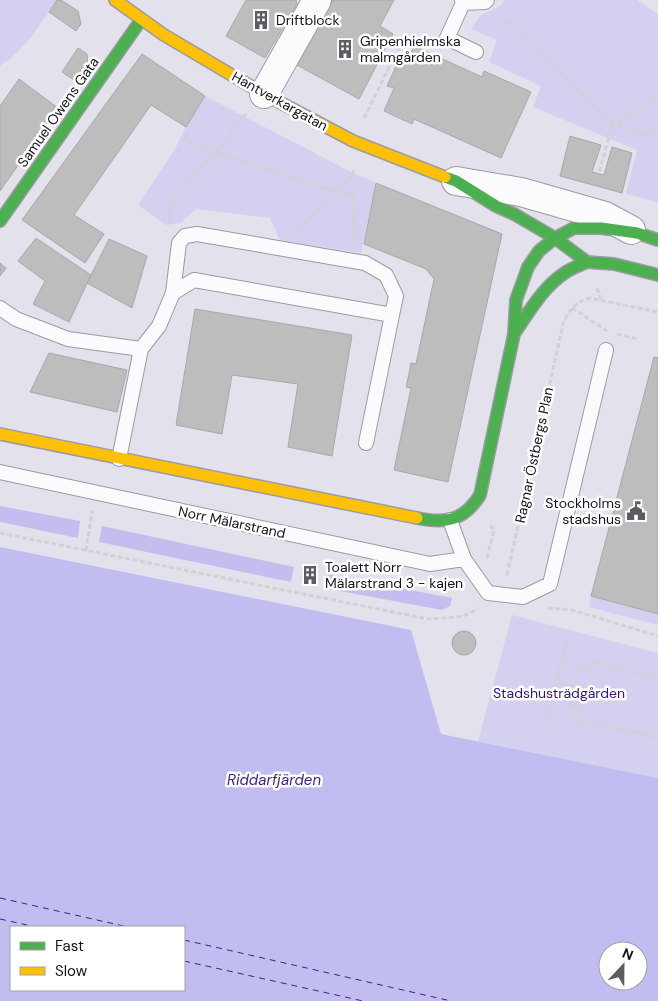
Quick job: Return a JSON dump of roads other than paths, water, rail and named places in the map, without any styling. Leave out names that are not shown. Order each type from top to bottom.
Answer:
[{"type":"street","name":"Hantverkargatan","points":[[115,0],[255,104],[456,181],[555,238],[587,262]]},
{"type":"street","points":[[255,104],[317,0]]},
{"type":"street","name":"Samuel Owens Gata","points":[[0,221],[141,20]]},
{"type":"street","name":"Hantverkargatan","points":[[456,181],[521,192],[605,216],[647,237]]},
{"type":"street","name":"Hantverkargatan","points":[[555,238],[574,228],[601,228],[647,237]]},
{"type":"street","points":[[0,434],[432,521],[456,518],[474,508],[480,495],[514,334],[516,300],[528,266],[539,251],[555,238]]},
{"type":"street","points":[[514,334],[536,300],[548,286],[566,272],[587,262],[614,264],[658,275]]},
{"type":"lane","points":[[476,52],[447,38],[462,2],[486,1]]},
{"type":"lane","points":[[119,459],[141,349],[159,326],[173,293],[179,244],[185,236],[197,234],[365,263],[386,275],[396,296],[366,442]]},
{"type":"lane","points":[[173,293],[194,280],[392,315]]},
{"type":"lane","points":[[0,308],[16,319],[68,339],[141,349]]},
{"type":"lane","points":[[456,518],[464,559],[488,593],[523,597],[550,584],[606,350]]},
{"type":"lane","name":"Norr Mälarstrand","points":[[0,472],[430,564],[464,559]]},
{"type":"water","name":"Riddarfjärden","points":[[0,547],[411,630],[441,734],[658,778],[658,1001],[0,1001]]},
{"type":"place","name":"Driftblock","points":[[261,20]]},
{"type":"place","name":"Gripenhielmska malmgården","points":[[345,49]]},
{"type":"place","name":"Stockholms stadshus","points":[[636,511]]},
{"type":"place","name":"Toalett Norr Mälarstrand 3 - kajen","points":[[310,575]]},
{"type":"park label","name":"Stadshusträdgården","points":[[559,693]]}]
